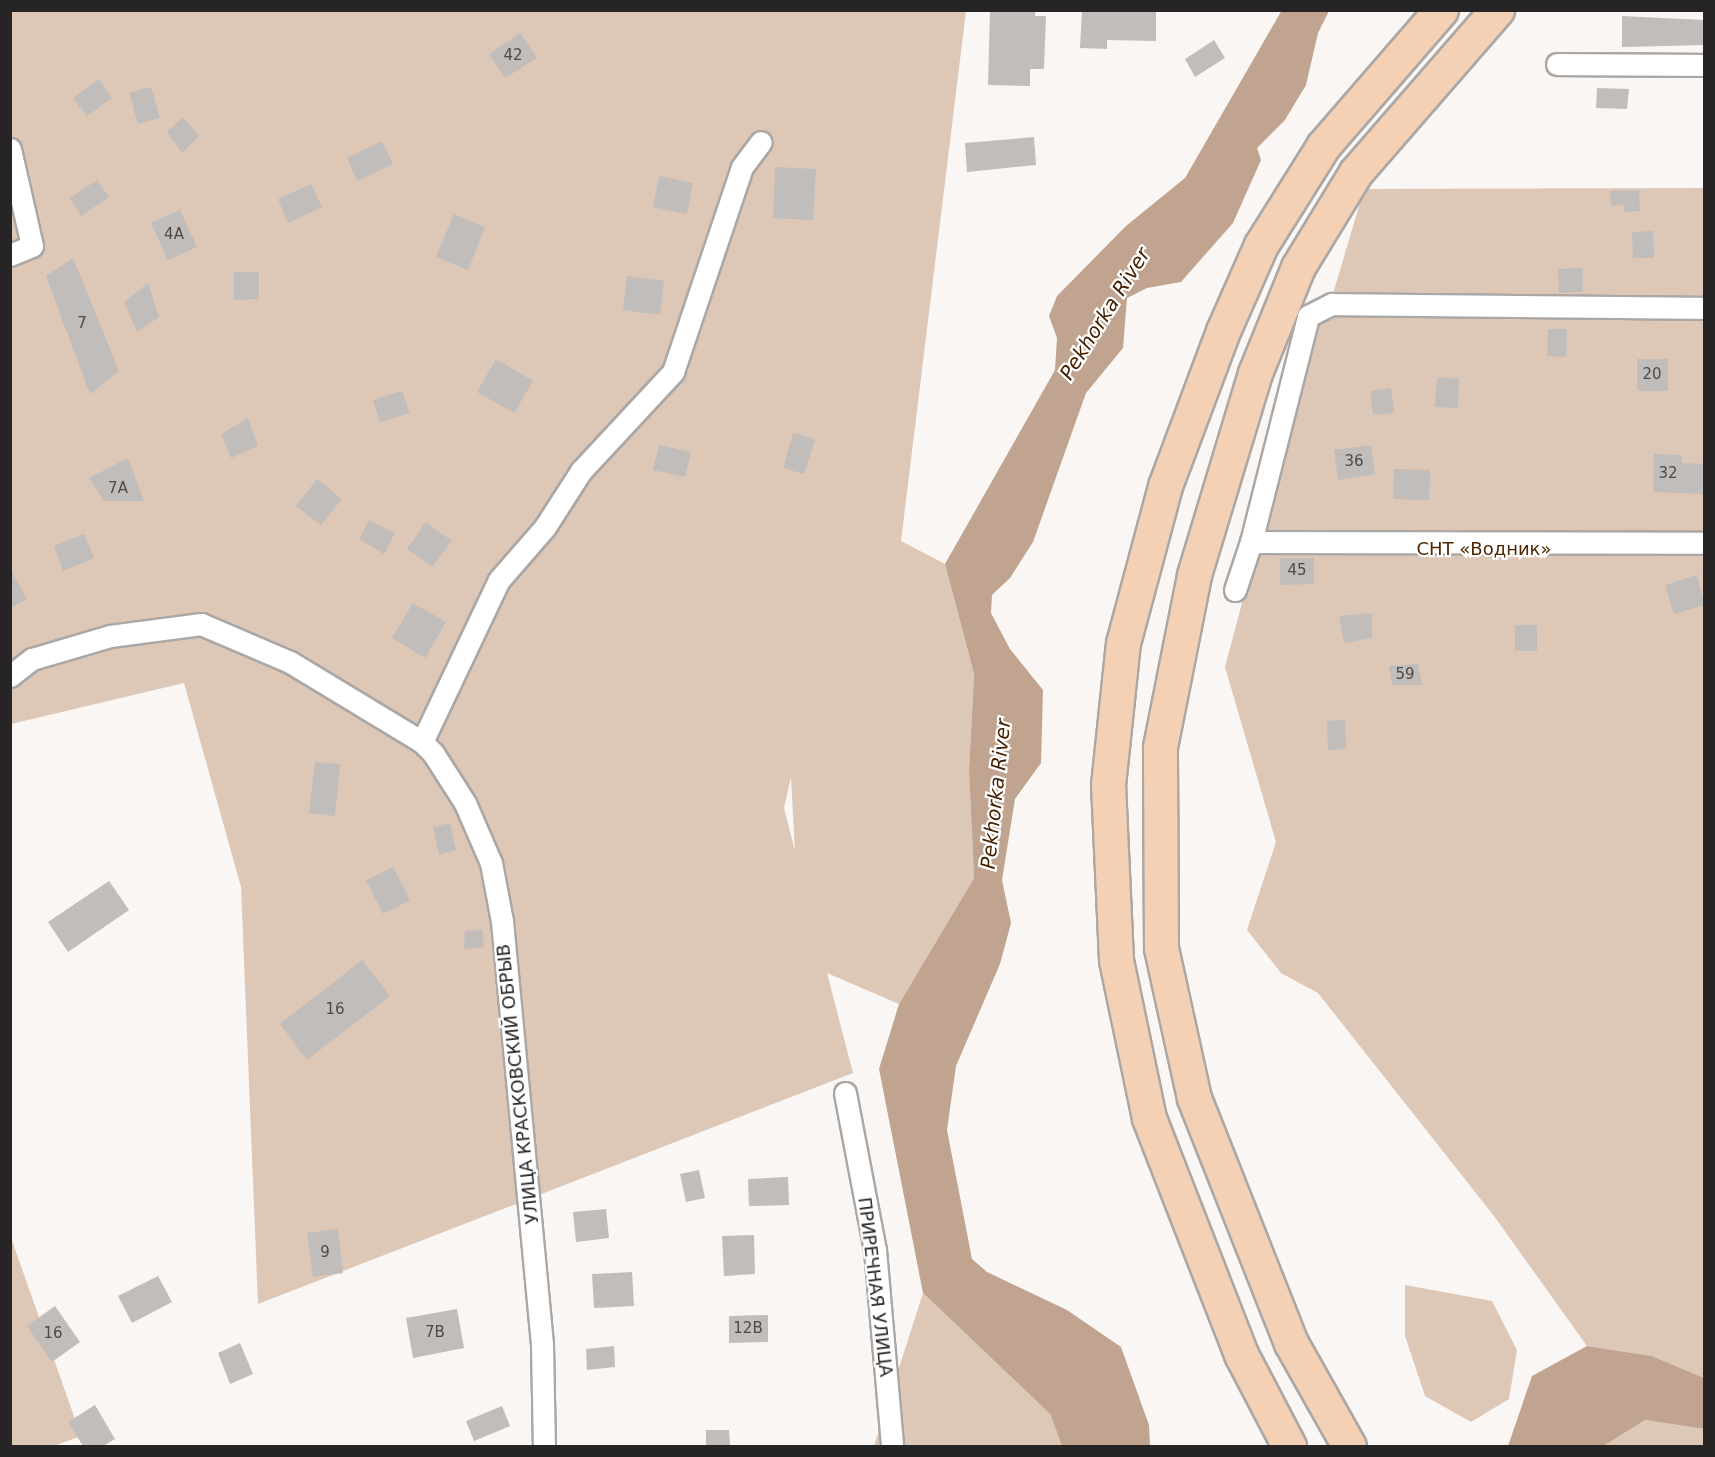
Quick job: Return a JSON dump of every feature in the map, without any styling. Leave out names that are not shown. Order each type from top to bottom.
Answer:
[{"type":"main road","points":[[1289,1446],[1241,1354],[1149,1118],[1116,960],[1108,785],[1123,643],[1165,486],[1223,331],[1262,245],[1323,146],[1441,10]]},
{"type":"main road","points":[[1349,1446],[1291,1343],[1194,1098],[1161,948],[1161,747],[1194,575],[1255,373],[1298,267],[1356,172],[1497,10]]},
{"type":"street","points":[[1557,64],[1704,64]]},
{"type":"street","points":[[422,742],[499,580],[545,527],[581,471],[673,372],[742,167],[761,142]]},
{"type":"street","points":[[10,149],[32,246],[10,255]]},
{"type":"street","points":[[1235,590],[1251,542],[1308,316],[1332,304],[1704,308]]},
{"type":"street","points":[[1251,542],[1704,543]]},
{"type":"street","name":"УЛИЦА КРАСКОВСКИЙ ОБРЫВ","points":[[10,676],[32,658],[110,636],[201,624],[290,662],[422,742],[465,803],[490,863],[502,921],[542,1345],[544,1446]]},
{"type":"street","name":"ПРИРЕЧНАЯ УЛИЦА","points":[[845,1094],[875,1250],[892,1446]]},
{"type":"green space","points":[[11,11],[966,11],[901,541],[945,564],[974,674],[969,770],[974,878],[899,1004],[827,973],[853,1073],[258,1304],[241,887],[184,683],[11,724]],"holes":[[[791,777],[795,851],[784,808]]]},
{"type":"green space","name":"СНТ «Водник»","points":[[1704,188],[1704,1378],[1652,1356],[1587,1346],[1494,1216],[1318,993],[1281,973],[1247,930],[1276,842],[1225,667],[1316,324],[1333,294],[1364,189]]},
{"type":"green space","points":[[10,1235],[81,1436],[54,1446],[11,1446]]},
{"type":"green space","points":[[1405,1285],[1492,1301],[1517,1350],[1509,1399],[1471,1422],[1425,1396],[1405,1336]]},
{"type":"green space","points":[[923,1293],[1050,1414],[1062,1446],[874,1446]]},
{"type":"green space","points":[[1645,1420],[1704,1429],[1704,1446],[1585,1446]]},
{"type":"water","name":"Pekhorka River","points":[[1282,10],[1329,11],[1318,33],[1306,85],[1285,120],[1257,148],[1261,160],[1233,223],[1181,282],[1147,288],[1127,298],[1123,348],[1086,393],[1033,542],[1010,578],[992,595],[991,613],[1010,649],[1043,690],[1041,763],[1015,799],[1002,880],[1011,923],[1000,964],[956,1066],[947,1130],[972,1259],[987,1272],[1067,1310],[1121,1347],[1149,1425],[1150,1446],[1062,1446],[1050,1414],[923,1293],[879,1069],[899,1004],[974,878],[969,770],[974,674],[945,564],[1055,370],[1057,338],[1049,316],[1057,296],[1126,226],[1185,178]]},
{"type":"water","points":[[1587,1346],[1652,1356],[1704,1378],[1704,1429],[1645,1420],[1603,1446],[1508,1446],[1532,1376]]},
{"type":"building","points":[[990,10],[1035,10],[1035,16],[1046,16],[1044,69],[1030,69],[1030,86],[988,85]]},
{"type":"building","points":[[1082,10],[1156,10],[1156,41],[1107,40],[1107,49],[1080,48]]},
{"type":"building","points":[[1622,16],[1704,20],[1704,45],[1622,47]]},
{"type":"building","points":[[520,33],[537,58],[505,78],[489,54]]},
{"type":"building","points":[[1214,40],[1225,58],[1195,77],[1185,59]]},
{"type":"building","points":[[99,79],[112,98],[87,116],[73,98]]},
{"type":"building","points":[[151,87],[160,118],[138,124],[129,93]]},
{"type":"building","points":[[1597,88],[1629,89],[1627,109],[1596,108]]},
{"type":"building","points":[[183,117],[199,136],[182,153],[167,132]]},
{"type":"building","points":[[1034,137],[1036,165],[967,172],[965,143]]},
{"type":"building","points":[[382,141],[393,164],[357,181],[347,158]]},
{"type":"building","points":[[775,167],[816,169],[813,220],[773,218]]},
{"type":"building","points":[[659,176],[693,183],[687,214],[653,207]]},
{"type":"building","points":[[97,180],[109,197],[81,216],[70,198]]},
{"type":"building","points":[[311,184],[322,207],[288,223],[278,199]]},
{"type":"building","points":[[1639,190],[1640,211],[1624,212],[1624,205],[1611,206],[1610,191]]},
{"type":"building","points":[[180,210],[197,247],[168,260],[151,223]]},
{"type":"building","points":[[454,214],[485,227],[468,270],[436,257]]},
{"type":"building","points":[[1653,231],[1654,258],[1633,258],[1632,232]]},
{"type":"building","points":[[73,258],[119,371],[90,394],[46,276]]},
{"type":"building","points":[[1582,268],[1583,292],[1559,293],[1558,269]]},
{"type":"building","points":[[234,272],[259,272],[259,299],[234,300]]},
{"type":"building","points":[[627,276],[664,281],[660,315],[623,310]]},
{"type":"building","points":[[148,283],[159,317],[137,332],[124,302]]},
{"type":"building","points":[[1548,329],[1567,329],[1566,357],[1547,356]]},
{"type":"building","points":[[496,359],[533,381],[514,413],[477,392]]},
{"type":"building","points":[[1637,359],[1668,359],[1668,391],[1637,391]]},
{"type":"building","points":[[1437,377],[1459,379],[1458,408],[1435,407]]},
{"type":"building","points":[[1391,388],[1394,413],[1373,415],[1370,391]]},
{"type":"building","points":[[402,391],[410,413],[380,422],[373,400]]},
{"type":"building","points":[[248,418],[258,446],[231,458],[221,434]]},
{"type":"building","points":[[793,433],[815,439],[804,474],[783,468]]},
{"type":"building","points":[[659,445],[691,452],[685,477],[653,470]]},
{"type":"building","points":[[1371,445],[1375,474],[1338,480],[1334,450]]},
{"type":"building","points":[[1654,454],[1682,455],[1682,463],[1704,464],[1704,494],[1653,492]]},
{"type":"building","points":[[128,458],[144,501],[104,501],[89,478]]},
{"type":"building","points":[[1394,469],[1430,470],[1429,500],[1393,499]]},
{"type":"building","points":[[317,479],[342,499],[321,525],[296,506]]},
{"type":"building","points":[[369,520],[395,533],[384,554],[359,539]]},
{"type":"building","points":[[426,522],[452,541],[432,567],[407,549]]},
{"type":"building","points":[[84,534],[94,558],[63,571],[54,546]]},
{"type":"building","points":[[1280,558],[1314,558],[1314,584],[1280,585]]},
{"type":"building","points":[[10,569],[27,599],[10,608]]},
{"type":"building","points":[[1697,575],[1704,605],[1674,614],[1665,585]]},
{"type":"building","points":[[413,603],[446,622],[425,658],[392,638]]},
{"type":"building","points":[[1372,613],[1372,638],[1344,643],[1339,616]]},
{"type":"building","points":[[1515,625],[1537,625],[1537,651],[1515,651]]},
{"type":"building","points":[[1418,664],[1422,685],[1392,685],[1389,666]]},
{"type":"building","points":[[1345,720],[1346,749],[1328,750],[1327,721]]},
{"type":"building","points":[[315,762],[340,764],[335,816],[309,813]]},
{"type":"building","points":[[450,823],[456,850],[439,855],[433,827]]},
{"type":"building","points":[[393,867],[410,900],[383,914],[366,880]]},
{"type":"building","points":[[109,881],[129,910],[68,952],[48,922]]},
{"type":"building","points":[[482,930],[484,947],[464,950],[465,931]]},
{"type":"building","points":[[362,960],[390,996],[307,1060],[280,1024]]},
{"type":"building","points":[[699,1170],[705,1198],[686,1202],[680,1174]]},
{"type":"building","points":[[788,1177],[789,1205],[749,1206],[748,1179]]},
{"type":"building","points":[[606,1209],[609,1238],[576,1242],[573,1212]]},
{"type":"building","points":[[338,1229],[343,1273],[313,1277],[307,1233]]},
{"type":"building","points":[[754,1235],[755,1274],[724,1276],[722,1236]]},
{"type":"building","points":[[632,1272],[634,1306],[594,1308],[592,1274]]},
{"type":"building","points":[[158,1276],[172,1302],[132,1323],[118,1296]]},
{"type":"building","points":[[55,1306],[80,1342],[52,1362],[27,1326]]},
{"type":"building","points":[[457,1309],[464,1348],[413,1358],[406,1318]]},
{"type":"building","points":[[768,1315],[768,1342],[729,1343],[729,1316]]},
{"type":"building","points":[[240,1343],[253,1374],[230,1384],[218,1353]]},
{"type":"building","points":[[614,1346],[615,1367],[587,1370],[586,1349]]},
{"type":"building","points":[[95,1405],[115,1439],[103,1446],[83,1446],[68,1422]]},
{"type":"building","points":[[502,1406],[510,1426],[474,1441],[466,1421]]},
{"type":"building","points":[[706,1430],[729,1430],[730,1446],[706,1446]]}]
